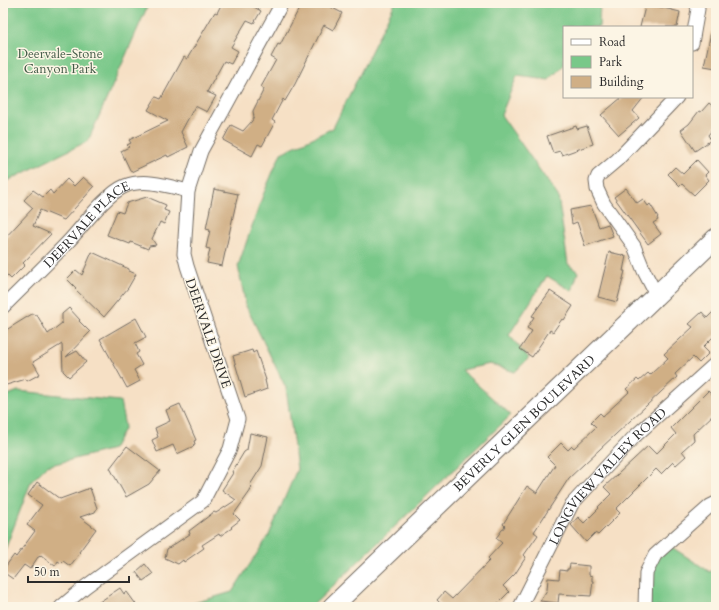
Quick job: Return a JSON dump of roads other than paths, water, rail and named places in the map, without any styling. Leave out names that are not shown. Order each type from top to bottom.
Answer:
[{"type":"main road","name":"BEVERLY GLEN BOULEVARD","points":[[332,607],[716,238]]},
{"type":"street","name":"DEERVALE DRIVE","points":[[61,607],[85,587],[202,501],[230,449],[238,419],[186,266],[184,254],[188,191],[200,151],[282,3]]},
{"type":"street","points":[[693,37],[698,9],[696,3]]},
{"type":"street","points":[[657,296],[644,271],[634,246],[604,204],[597,188],[596,181],[598,176],[617,160],[676,98]]},
{"type":"street","name":"DEERVALE PLACE","points":[[3,307],[68,242],[111,195],[125,186],[136,183],[153,183],[188,191]]},
{"type":"street","name":"LONGVIEW VALLEY ROAD","points":[[520,607],[572,504],[634,437],[716,363]]},
{"type":"street","points":[[645,607],[646,573],[655,555],[710,506],[716,503]]},
{"type":"park label","name":"Deervale-Stone Canyon Park","points":[[60,60]]}]
